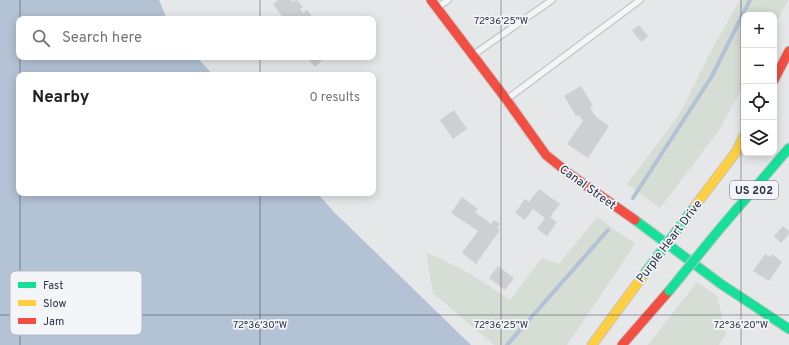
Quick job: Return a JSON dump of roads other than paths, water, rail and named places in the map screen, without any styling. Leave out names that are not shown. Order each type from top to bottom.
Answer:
[{"type":"main road","name":"Canal Street","points":[[431,0],[506,99],[546,155],[570,175],[678,251],[721,284],[789,329]]},
{"type":"main road","points":[[777,74],[789,52]]},
{"type":"main road","name":"Purple Heart Drive","points":[[592,345],[736,152],[741,142]]},
{"type":"main road","name":"US 202","points":[[622,345],[669,292],[718,231],[789,148]]},
{"type":"lane","points":[[437,8],[448,0]]},
{"type":"lane","points":[[473,55],[552,0]]},
{"type":"lane","points":[[506,99],[640,0]]},
{"type":"water","points":[[0,0],[159,0],[166,16],[16,16],[16,60],[200,60],[210,72],[16,72],[16,196],[320,196],[334,212],[471,345],[0,345]]},
{"type":"waterway","points":[[633,198],[712,76],[750,0]]},
{"type":"waterway","points":[[507,345],[608,230]]}]
